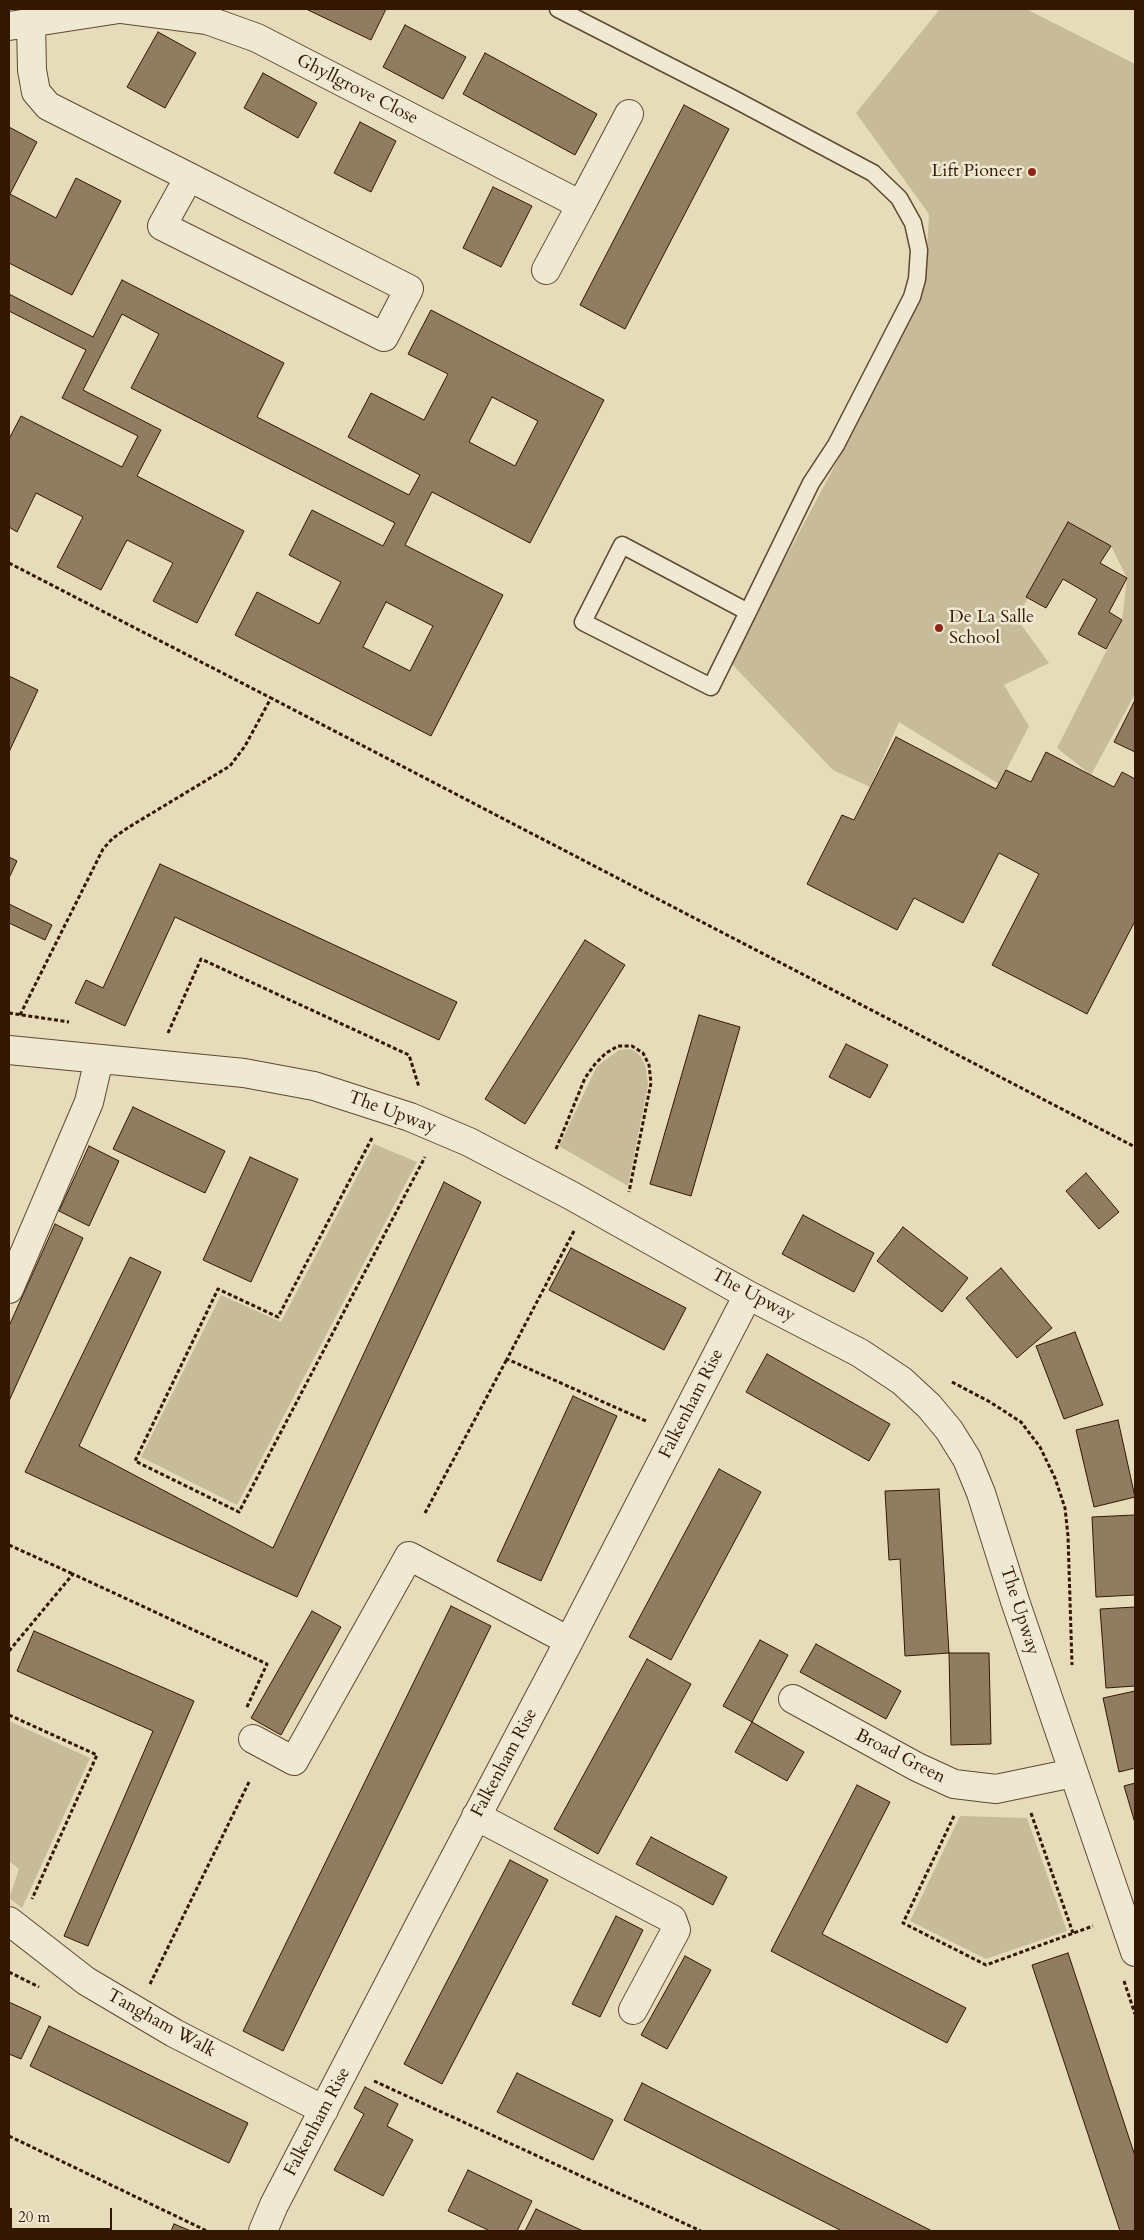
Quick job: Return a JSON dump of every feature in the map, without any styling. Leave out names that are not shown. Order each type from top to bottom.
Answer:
[{"type":"street","name":"Ghyllgrove Close","points":[[20,25],[121,9],[207,20],[257,38],[581,205]]},
{"type":"street","points":[[20,25],[36,92],[48,106],[189,177],[409,289],[384,338],[162,226],[189,177]]},
{"type":"street","points":[[546,270],[629,114]]},
{"type":"street","name":"The Upway","points":[[9,1050],[244,1073],[314,1086],[410,1117],[469,1142],[572,1196],[748,1295],[860,1353],[902,1381],[949,1430],[967,1460],[981,1493],[1015,1601],[1135,1952]]},
{"type":"street","points":[[9,1289],[89,1102],[99,1059]]},
{"type":"street","name":"Falkenham Rise","points":[[263,2231],[476,1816],[748,1295]]},
{"type":"street","points":[[253,1739],[294,1761],[409,1556],[569,1641]]},
{"type":"street","name":"Broad Green","points":[[793,1699],[917,1767],[954,1784],[996,1789],[1074,1773]]},
{"type":"street","points":[[476,1816],[672,1919],[676,1930],[633,2010]]},
{"type":"street","name":"Tangham Walk","points":[[19,1913],[86,1981],[174,2033],[324,2110]]},
{"type":"lane","points":[[558,9],[874,173],[899,198],[913,223],[918,250],[917,279],[912,297],[836,445],[811,483],[748,612],[711,687],[583,622],[622,544],[748,612]]},
{"type":"path","points":[[9,563],[1135,1147]]},
{"type":"path","points":[[20,1015],[103,849],[112,838],[230,766],[245,746],[271,698]]},
{"type":"path","points":[[165,1039],[201,959],[409,1056],[420,1091]]},
{"type":"path","points":[[556,1149],[585,1078],[595,1064],[606,1053],[618,1046],[632,1046],[643,1053],[649,1066],[652,1083],[628,1198]]},
{"type":"path","points":[[374,1131],[278,1317],[218,1289],[135,1461],[239,1512],[428,1154]]},
{"type":"path","points":[[425,1514],[574,1230]]},
{"type":"path","points":[[507,1359],[646,1421],[651,1412]]},
{"type":"path","points":[[9,1545],[268,1664],[246,1710]]},
{"type":"path","points":[[9,1651],[73,1574]]},
{"type":"path","points":[[9,1715],[96,1755],[19,1913]]},
{"type":"path","points":[[149,1987],[250,1780]]},
{"type":"path","points":[[1031,1807],[1033,1823],[1073,1933]]},
{"type":"path","points":[[956,1812],[903,1923],[986,1966],[1096,1925]]},
{"type":"path","points":[[1122,1977],[1135,2014]]},
{"type":"path","points":[[372,2080],[701,2231]]},
{"type":"path","points":[[9,2136],[207,2231]]},
{"type":"shaded area","points":[[940,9],[1026,9],[1135,64],[1135,694],[1091,775],[1057,748],[1122,620],[1127,578],[1111,546],[1068,522],[1017,619],[1049,663],[1004,685],[1029,726],[999,784],[899,722],[870,787],[833,770],[730,662],[840,456],[925,285],[929,214],[856,113]]},
{"type":"shaded area","points":[[631,1049],[641,1056],[646,1068],[648,1085],[628,1186],[559,1146],[597,1066],[619,1050]]},
{"type":"shaded area","points":[[374,1144],[417,1162],[237,1505],[141,1457],[221,1295],[281,1322]]},
{"type":"shaded area","points":[[9,1721],[90,1758],[22,1908],[9,1898],[19,1869],[9,1861]]},
{"type":"shaded area","points":[[960,1816],[1027,1818],[1067,1931],[986,1959],[910,1921]]},
{"type":"building","points":[[306,9],[386,9],[371,40]]},
{"type":"building","points":[[405,25],[466,57],[443,99],[383,67]]},
{"type":"building","points":[[158,32],[196,53],[165,108],[127,87]]},
{"type":"building","points":[[485,53],[597,114],[575,155],[463,94]]},
{"type":"building","points":[[263,73],[317,103],[298,138],[244,108]]},
{"type":"building","points":[[684,105],[729,129],[625,329],[580,305]]},
{"type":"building","points":[[360,122],[396,141],[371,192],[334,173]]},
{"type":"building","points":[[9,127],[37,142],[10,194],[56,218],[76,178],[121,201],[72,295],[9,263]]},
{"type":"building","points":[[493,187],[532,206],[501,267],[463,248]]},
{"type":"building","points":[[122,280],[284,363],[257,417],[409,495],[420,475],[348,437],[371,393],[424,420],[448,374],[408,354],[431,310],[604,400],[530,543],[432,492],[405,545],[503,595],[431,736],[235,635],[257,592],[319,624],[341,582],[289,555],[312,510],[383,546],[395,523],[131,388],[159,334],[122,314],[83,390],[161,430],[137,476],[244,531],[197,623],[153,601],[173,563],[127,540],[101,590],[57,567],[83,517],[36,493],[17,532],[9,527],[9,439],[21,416],[122,467],[138,436],[62,398],[86,350],[9,311],[9,294],[93,337]],"holes":[[[492,397],[538,421],[515,466],[469,442]],[[386,602],[433,626],[410,671],[363,647]]]},
{"type":"building","points":[[1068,522],[1111,546],[1100,563],[1127,578],[1109,612],[1122,620],[1106,649],[1078,634],[1097,599],[1063,579],[1046,608],[1026,597]]},
{"type":"building","points":[[9,676],[38,690],[9,752]]},
{"type":"building","points":[[1135,700],[1135,752],[1114,742]]},
{"type":"building","points":[[896,737],[996,789],[1006,770],[1031,782],[1046,752],[1114,787],[1122,772],[1135,779],[1135,921],[1087,1014],[992,965],[1039,874],[999,853],[963,923],[914,898],[897,930],[807,884],[842,815],[854,820]]},
{"type":"building","points":[[9,857],[17,861],[9,878]]},
{"type":"building","points":[[160,864],[457,1002],[439,1040],[175,917],[125,1026],[75,1003],[86,980],[103,988]]},
{"type":"building","points":[[9,904],[52,925],[45,940],[9,923]]},
{"type":"building","points":[[585,940],[625,965],[525,1124],[485,1099]]},
{"type":"building","points":[[699,1015],[740,1027],[691,1196],[650,1184]]},
{"type":"building","points":[[846,1044],[888,1065],[870,1098],[829,1077]]},
{"type":"building","points":[[133,1107],[225,1151],[205,1193],[113,1149]]},
{"type":"building","points":[[89,1146],[119,1161],[89,1226],[59,1211]]},
{"type":"building","points":[[250,1157],[298,1179],[251,1282],[203,1260]]},
{"type":"building","points":[[1086,1173],[1119,1212],[1099,1229],[1066,1191]]},
{"type":"building","points":[[444,1182],[481,1202],[297,1597],[25,1472],[130,1257],[161,1272],[79,1446],[273,1548]]},
{"type":"building","points":[[803,1215],[874,1253],[854,1292],[782,1254]]},
{"type":"building","points":[[55,1224],[83,1238],[9,1401],[9,1326]]},
{"type":"building","points":[[903,1227],[968,1278],[942,1312],[877,1261]]},
{"type":"building","points":[[571,1248],[686,1308],[664,1350],[549,1290]]},
{"type":"building","points":[[1001,1268],[1052,1328],[1017,1358],[966,1298]]},
{"type":"building","points":[[1075,1332],[1103,1405],[1064,1419],[1036,1346]]},
{"type":"building","points":[[767,1354],[890,1424],[869,1461],[746,1392]]},
{"type":"building","points":[[573,1396],[617,1416],[541,1581],[497,1561]]},
{"type":"building","points":[[1118,1420],[1135,1497],[1094,1507],[1076,1430]]},
{"type":"building","points":[[719,1469],[761,1492],[671,1660],[629,1637]]},
{"type":"building","points":[[939,1489],[949,1653],[905,1656],[900,1559],[889,1560],[885,1491]]},
{"type":"building","points":[[1135,1515],[1135,1595],[1096,1597],[1092,1517]]},
{"type":"building","points":[[451,1606],[491,1626],[283,2051],[243,2031]]},
{"type":"building","points":[[1135,1607],[1135,1686],[1106,1688],[1100,1609]]},
{"type":"building","points":[[312,1611],[341,1627],[281,1735],[251,1718]]},
{"type":"building","points":[[34,1631],[194,1701],[88,1946],[64,1936],[153,1731],[17,1671]]},
{"type":"building","points":[[760,1640],[788,1655],[752,1722],[723,1706]]},
{"type":"building","points":[[816,1644],[901,1691],[886,1719],[800,1672]]},
{"type":"building","points":[[949,1653],[989,1653],[991,1744],[951,1745]]},
{"type":"building","points":[[647,1659],[691,1684],[598,1854],[554,1829]]},
{"type":"building","points":[[1135,1691],[1135,1768],[1119,1772],[1103,1698]]},
{"type":"building","points":[[752,1722],[804,1752],[787,1781],[735,1752]]},
{"type":"building","points":[[1135,1783],[1135,1823],[1124,1786]]},
{"type":"building","points":[[857,1785],[890,1802],[822,1934],[966,2008],[947,2043],[771,1951]]},
{"type":"building","points":[[651,1837],[727,1877],[713,1905],[636,1864]]},
{"type":"building","points":[[510,1860],[548,1880],[442,2084],[404,2064]]},
{"type":"building","points":[[616,1916],[643,1930],[600,2017],[572,2004]]},
{"type":"building","points":[[1068,1953],[1135,2156],[1135,2231],[1120,2231],[1032,1965]]},
{"type":"building","points":[[685,1956],[711,1970],[667,2049],[641,2035]]},
{"type":"building","points":[[9,2002],[41,2017],[21,2059],[9,2054]]},
{"type":"building","points":[[49,2026],[248,2123],[229,2163],[30,2066]]},
{"type":"building","points":[[517,2073],[613,2120],[593,2160],[497,2112]]},
{"type":"building","points":[[642,2083],[932,2231],[842,2231],[624,2120]]},
{"type":"building","points":[[365,2087],[398,2104],[387,2126],[413,2140],[383,2196],[334,2170],[364,2114],[354,2108]]},
{"type":"building","points":[[468,2170],[532,2201],[517,2231],[490,2231],[448,2211]]},
{"type":"building","points":[[536,2209],[583,2231],[525,2231]]},
{"type":"building","points":[[174,2224],[191,2231],[171,2231]]},
{"type":"place","name":"Lift Pioneer","points":[[1032,172]]},
{"type":"place","name":"De La Salle School","points":[[939,628]]}]
